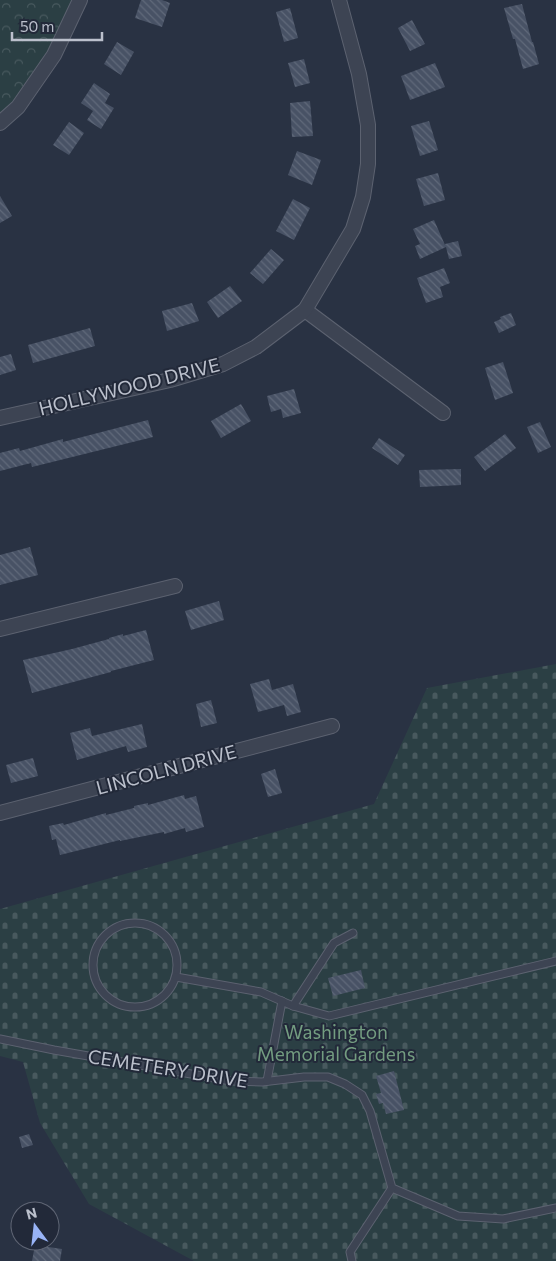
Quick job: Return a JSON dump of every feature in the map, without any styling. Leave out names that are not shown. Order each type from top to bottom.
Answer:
[{"type":"street","points":[[0,123],[18,107],[54,54],[80,0]]},
{"type":"street","name":"HOLLYWOOD DRIVE","points":[[0,418],[170,380],[223,364],[256,347],[305,310],[353,229],[362,197],[368,164],[368,125],[359,74],[339,0]]},
{"type":"street","points":[[305,310],[443,413]]},
{"type":"street","points":[[0,629],[175,586]]},
{"type":"street","name":"LINCOLN DRIVE","points":[[0,813],[332,726]]},
{"type":"lane","points":[[133,923],[146,925],[158,930],[168,939],[175,951],[178,964],[176,977],[170,989],[162,998],[150,1005],[137,1008],[124,1006],[112,1001],[96,981],[93,969],[94,955],[99,943],[108,933],[120,926],[133,923]]},
{"type":"lane","points":[[293,1006],[334,943],[353,933]]},
{"type":"lane","points":[[176,977],[261,992],[293,1006],[330,1016],[556,960]]},
{"type":"lane","points":[[268,1082],[282,1001]]},
{"type":"lane","name":"CEMETERY DRIVE","points":[[0,1039],[231,1081],[268,1082],[304,1077],[328,1077],[362,1094],[370,1111],[392,1188]]},
{"type":"lane","points":[[352,1261],[350,1252],[392,1188],[458,1216],[503,1220],[556,1208]]},
{"type":"green space","points":[[0,0],[82,0],[60,52],[0,123]]},
{"type":"green space","name":"Washington Memorial Gardens","points":[[556,664],[556,1261],[194,1261],[89,1204],[40,1123],[23,1062],[0,1056],[0,909],[374,804],[427,688]]},
{"type":"building","points":[[141,0],[162,0],[170,3],[162,27],[135,18]]},
{"type":"building","points":[[522,4],[539,64],[523,69],[504,8]]},
{"type":"building","points":[[290,8],[298,38],[284,42],[276,12]]},
{"type":"building","points":[[412,20],[425,44],[410,51],[398,28]]},
{"type":"building","points":[[117,42],[134,52],[121,75],[104,64]]},
{"type":"building","points":[[304,59],[310,83],[295,87],[288,63]]},
{"type":"building","points":[[435,63],[445,87],[410,100],[401,76]]},
{"type":"building","points":[[94,83],[110,94],[105,103],[114,108],[101,129],[87,120],[93,111],[81,103]]},
{"type":"building","points":[[310,101],[313,136],[292,137],[290,103]]},
{"type":"building","points":[[429,121],[438,150],[420,156],[411,126]]},
{"type":"building","points":[[69,122],[84,133],[69,155],[53,145]]},
{"type":"building","points":[[297,151],[321,160],[312,185],[288,175]]},
{"type":"building","points":[[438,173],[445,200],[424,206],[416,179]]},
{"type":"building","points":[[0,196],[12,216],[0,223]]},
{"type":"building","points":[[293,199],[310,208],[294,240],[276,231]]},
{"type":"building","points":[[434,220],[445,245],[458,241],[462,256],[449,259],[446,247],[420,259],[415,246],[420,244],[413,229]]},
{"type":"building","points":[[271,249],[284,260],[263,284],[250,273]]},
{"type":"building","points":[[444,268],[450,283],[440,287],[443,297],[426,303],[417,278]]},
{"type":"building","points":[[230,286],[242,301],[218,318],[207,302]]},
{"type":"building","points":[[192,303],[199,321],[167,331],[162,311]]},
{"type":"building","points":[[511,313],[516,325],[499,333],[494,322],[501,319],[500,317]]},
{"type":"building","points":[[90,328],[95,346],[33,363],[28,345]]},
{"type":"building","points":[[11,354],[16,370],[0,375],[0,357]]},
{"type":"building","points":[[503,362],[513,393],[495,400],[485,368]]},
{"type":"building","points":[[294,389],[301,413],[283,418],[281,409],[271,412],[267,396]]},
{"type":"building","points":[[241,404],[251,421],[221,438],[211,421]]},
{"type":"building","points":[[148,420],[153,437],[32,467],[31,463],[0,471],[0,453],[19,448],[20,451],[63,439],[63,442]]},
{"type":"building","points":[[540,422],[551,447],[538,453],[527,427]]},
{"type":"building","points":[[505,434],[516,448],[485,471],[474,457]]},
{"type":"building","points":[[379,438],[405,455],[398,465],[372,448]]},
{"type":"building","points":[[461,469],[461,485],[420,487],[419,470]]},
{"type":"building","points":[[30,547],[38,575],[0,585],[0,555]]},
{"type":"building","points":[[219,601],[224,620],[191,630],[185,611]]},
{"type":"building","points":[[146,630],[154,660],[32,693],[23,660],[72,649],[123,634],[123,636]]},
{"type":"building","points":[[269,679],[272,690],[293,684],[301,712],[287,716],[284,705],[258,712],[250,684]]},
{"type":"building","points":[[211,700],[217,723],[201,727],[196,704]]},
{"type":"building","points":[[142,724],[147,747],[128,752],[126,746],[77,760],[70,733],[90,728],[92,736]]},
{"type":"building","points":[[33,758],[38,776],[11,783],[6,765]]},
{"type":"building","points":[[275,769],[282,793],[268,797],[261,774]]},
{"type":"building","points":[[184,795],[185,799],[196,796],[204,827],[186,832],[185,828],[164,834],[164,832],[120,840],[60,855],[56,839],[52,840],[49,826],[63,823],[64,825]]},
{"type":"building","points":[[361,970],[365,988],[333,996],[328,978]]},
{"type":"building","points":[[394,1071],[404,1110],[386,1114],[383,1103],[379,1104],[376,1094],[381,1093],[376,1076]]},
{"type":"building","points":[[29,1134],[33,1145],[22,1148],[19,1137]]},
{"type":"building","points":[[60,1249],[62,1249],[60,1261],[32,1261],[34,1251],[60,1251]]}]
